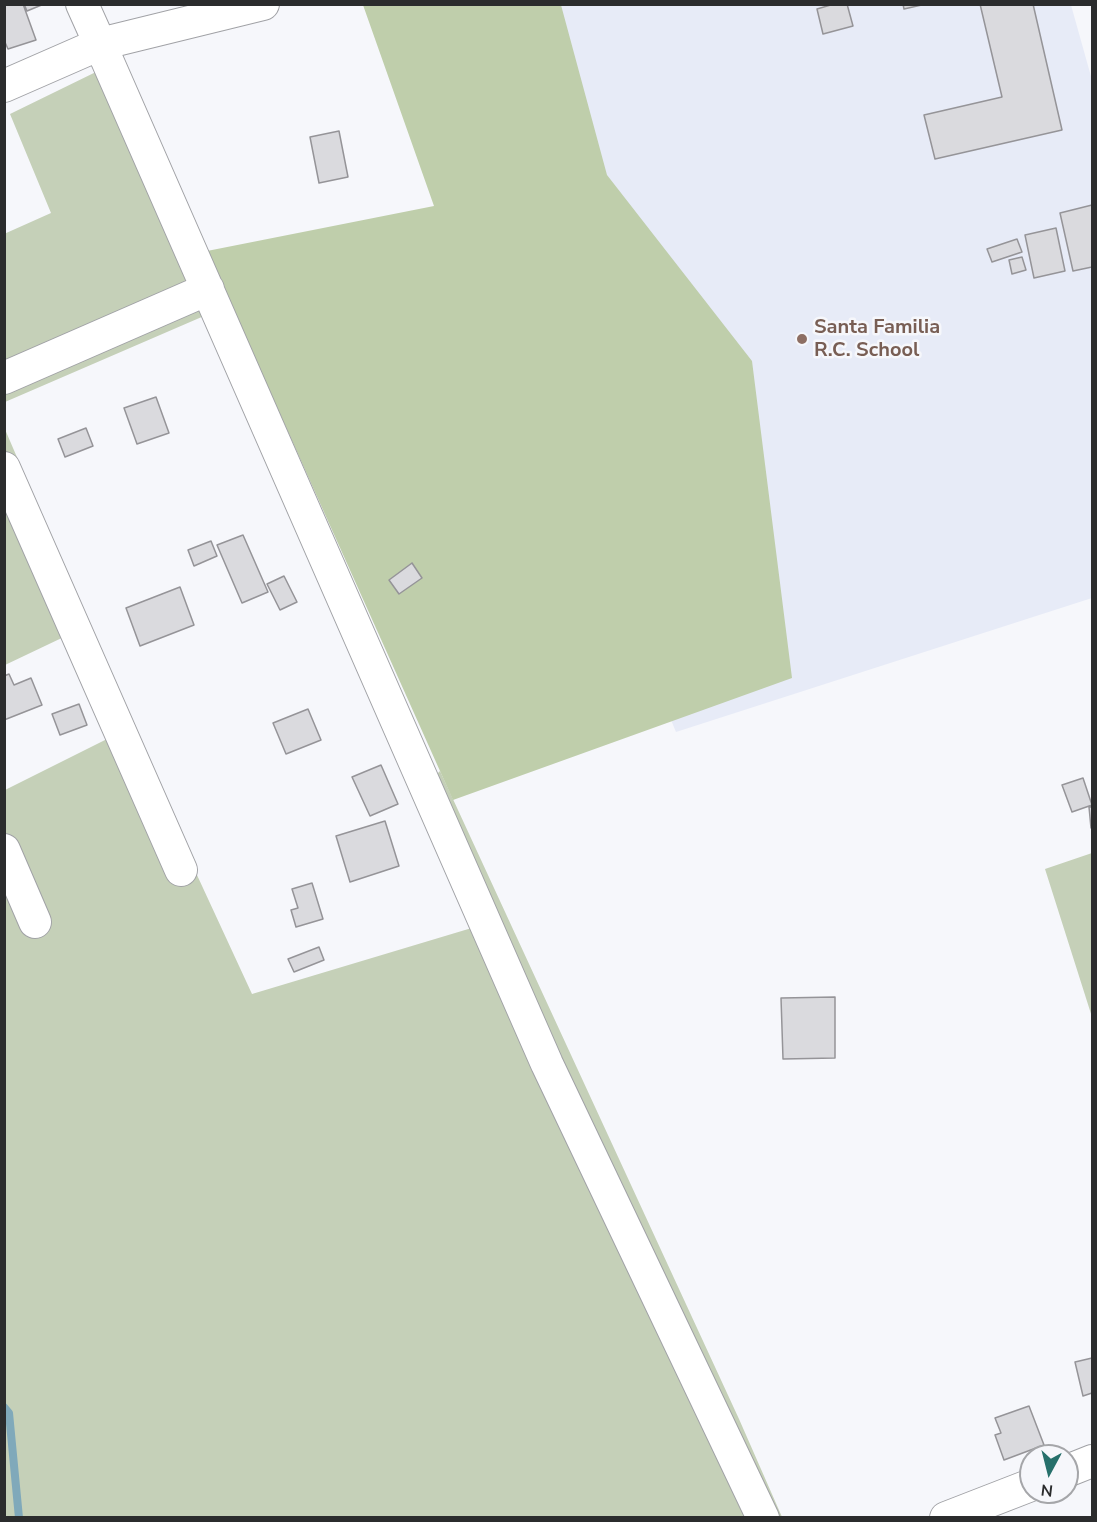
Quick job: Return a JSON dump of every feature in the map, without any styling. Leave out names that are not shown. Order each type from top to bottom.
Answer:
[{"type":"street","points":[[82,4],[547,1064],[763,1518]]},
{"type":"street","points":[[4,86],[100,44],[263,4]]},
{"type":"street","points":[[4,378],[208,289]]},
{"type":"street","points":[[4,468],[181,870]]},
{"type":"street","points":[[4,850],[35,922]]},
{"type":"street","points":[[946,1518],[1019,1490]]},
{"type":"shaded area","name":"Santa Familia R.C. School","points":[[374,5],[1071,5],[1092,80],[1092,598],[676,732]]},
{"type":"green space","points":[[363,5],[561,5],[607,175],[752,361],[792,678],[453,800],[207,251],[434,206]]},
{"type":"green space","points":[[100,70],[204,316],[5,402],[4,234],[51,213],[10,114]]},
{"type":"green space","points":[[4,427],[89,625],[5,665],[4,665]]},
{"type":"green space","points":[[129,728],[252,994],[475,927],[418,793],[440,771],[782,1517],[5,1518],[5,790]]},
{"type":"green space","points":[[1092,853],[1092,1017],[1045,869]]},
{"type":"building","points":[[4,4],[23,4],[36,40],[8,49],[4,40]]},
{"type":"building","points":[[24,4],[44,4],[27,11]]},
{"type":"building","points":[[834,4],[847,4],[853,26],[823,34],[817,9]]},
{"type":"building","points":[[903,4],[926,4],[904,9]]},
{"type":"building","points":[[980,4],[1033,4],[1062,130],[935,159],[924,115],[1002,97]]},
{"type":"building","points":[[339,131],[348,177],[319,183],[310,137]]},
{"type":"building","points":[[1092,205],[1092,267],[1073,271],[1060,213]]},
{"type":"building","points":[[1056,228],[1065,271],[1034,278],[1025,235]]},
{"type":"building","points":[[1017,239],[1022,252],[992,262],[987,249]]},
{"type":"building","points":[[1022,257],[1026,270],[1012,274],[1009,260]]},
{"type":"building","points":[[156,397],[169,433],[137,444],[124,408]]},
{"type":"building","points":[[86,428],[93,446],[65,457],[58,439]]},
{"type":"building","points":[[243,535],[268,592],[242,603],[217,545]]},
{"type":"building","points":[[211,541],[217,556],[194,566],[188,550]]},
{"type":"building","points":[[412,563],[422,578],[399,594],[389,580]]},
{"type":"building","points":[[284,576],[297,602],[280,610],[267,584]]},
{"type":"building","points":[[180,587],[194,625],[140,646],[126,608]]},
{"type":"building","points":[[9,674],[14,685],[31,678],[42,705],[4,720],[4,676]]},
{"type":"building","points":[[79,704],[87,725],[60,735],[52,714]]},
{"type":"building","points":[[308,709],[321,740],[286,754],[273,723]]},
{"type":"building","points":[[381,765],[398,804],[370,816],[352,777]]},
{"type":"building","points":[[1083,778],[1092,805],[1072,812],[1062,785]]},
{"type":"building","points":[[1089,807],[1092,807],[1092,828],[1091,828]]},
{"type":"building","points":[[385,821],[399,866],[350,882],[336,836]]},
{"type":"building","points":[[312,883],[323,919],[296,927],[291,910],[298,908],[292,889]]},
{"type":"building","points":[[319,947],[324,960],[294,972],[288,959]]},
{"type":"building","points":[[835,997],[835,1058],[783,1059],[781,998]]},
{"type":"building","points":[[1092,1358],[1092,1393],[1083,1396],[1075,1362]]},
{"type":"building","points":[[1029,1406],[1044,1444],[1019,1444],[1019,1454],[1004,1460],[995,1435],[1001,1433],[995,1418]]},
{"type":"waterway","points":[[4,1407],[9,1413],[19,1518]]},
{"type":"place","name":"Santa Familia R.C. School","points":[[802,339]]}]
